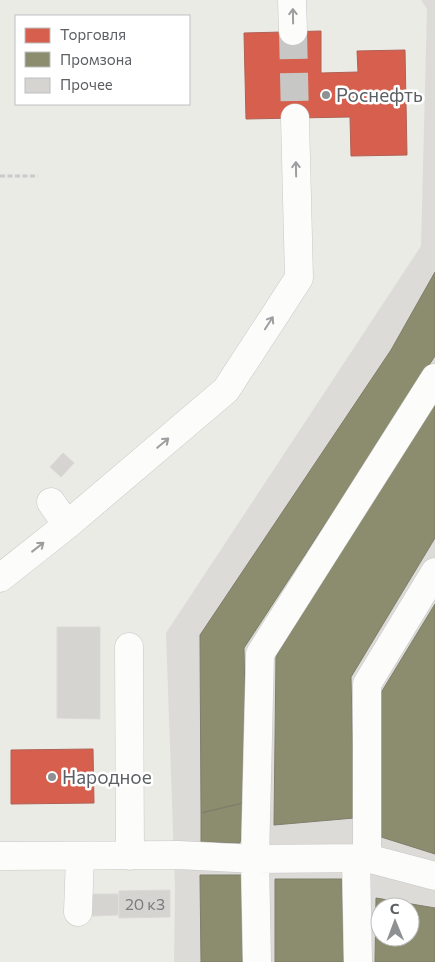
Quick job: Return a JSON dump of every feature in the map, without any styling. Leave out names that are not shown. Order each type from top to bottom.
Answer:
[{"type":"lane","points":[[292,0],[293,31]]},
{"type":"lane","points":[[0,578],[67,525],[226,390],[299,278],[295,118]]},
{"type":"lane","points":[[257,962],[255,859],[260,654],[435,378]]},
{"type":"lane","points":[[51,502],[67,525]]},
{"type":"lane","points":[[358,962],[367,684],[435,572]]},
{"type":"lane","points":[[129,647],[130,856]]},
{"type":"lane","points":[[0,856],[179,855],[255,859],[362,858],[435,876]]},
{"type":"lane","points":[[78,912],[80,856]]},
{"type":"path","points":[[0,176],[38,176]]},
{"type":"shaded area","points":[[421,0],[435,0],[435,962],[174,962],[175,887],[166,633],[421,246],[427,9]]},
{"type":"building: Торговля","name":"Роснефть","points":[[321,31],[321,73],[358,72],[357,51],[405,50],[407,155],[351,156],[350,117],[246,119],[244,33]]},
{"type":"building: Торговля","name":"Народное","points":[[93,749],[94,803],[11,804],[11,750]]},
{"type":"building: Промзона","points":[[435,272],[435,356],[244,648],[247,802],[201,813],[200,635],[391,350]]},
{"type":"building: Промзона","points":[[435,403],[435,538],[351,677],[354,818],[274,825],[276,656]]},
{"type":"building: Промзона","points":[[435,604],[435,854],[378,836],[379,696]]},
{"type":"building: Промзона","points":[[247,802],[240,843],[201,842],[201,813]]},
{"type":"building: Промзона","points":[[200,875],[242,875],[243,962],[201,962]]},
{"type":"building: Промзона","points":[[275,879],[342,879],[344,962],[275,962]]},
{"type":"building: Промзона","points":[[420,905],[435,908],[435,962],[375,962],[375,947],[420,947]]},
{"type":"building: Прочее","points":[[63,453],[74,463],[61,477],[50,467]]},
{"type":"building: Прочее","points":[[57,627],[100,627],[100,719],[57,718]]},
{"type":"building: Прочее","points":[[170,890],[170,917],[119,918],[119,891]]},
{"type":"building: Прочее","points":[[92,894],[118,894],[118,915],[92,916]]},
{"type":"tunnel","points":[[293,31],[295,118]]},
{"type":"place","name":"Роснефть","points":[[326,95]]},
{"type":"place","name":"Народное","points":[[52,777]]}]
